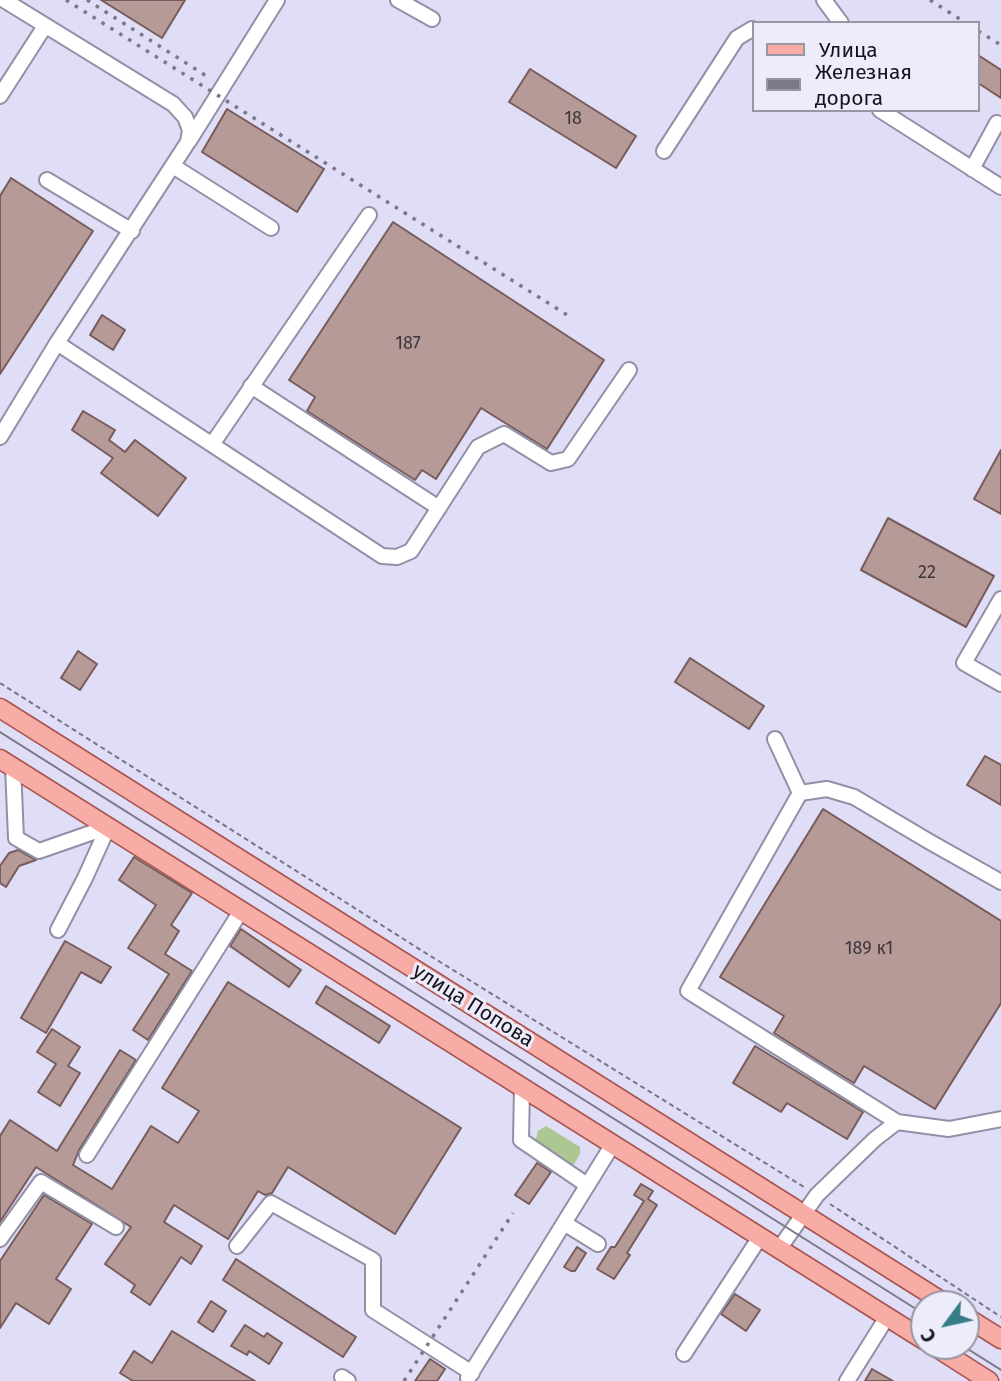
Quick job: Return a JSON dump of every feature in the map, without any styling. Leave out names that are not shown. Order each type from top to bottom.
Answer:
[{"type":"main road","name":"улица Попова","points":[[0,708],[924,1290]]},
{"type":"main road","name":"улица Попова","points":[[6,763],[910,1331]]},
{"type":"main road","points":[[980,1326],[1001,1339]]},
{"type":"main road","points":[[953,1360],[978,1378]]},
{"type":"street","points":[[4,0],[173,104],[185,117],[190,130],[188,142]]},
{"type":"street","points":[[0,437],[57,343],[132,231],[277,0]]},
{"type":"street","points":[[398,0],[432,19]]},
{"type":"street","points":[[824,0],[840,21]]},
{"type":"street","points":[[0,96],[45,26]]},
{"type":"street","points":[[664,151],[737,38],[752,29]]},
{"type":"street","points":[[883,112],[1001,187]]},
{"type":"street","points":[[972,169],[997,123]]},
{"type":"street","points":[[173,166],[271,228]]},
{"type":"street","points":[[47,180],[132,231]]},
{"type":"street","points":[[212,443],[369,215]]},
{"type":"street","points":[[57,343],[382,556],[397,557],[411,551],[478,447],[504,434],[551,463],[568,460],[629,370]]},
{"type":"street","points":[[251,386],[439,508]]},
{"type":"street","points":[[1001,598],[964,663],[1001,684]]},
{"type":"street","points":[[775,738],[800,793]]},
{"type":"street","points":[[6,763],[16,838],[39,851],[108,827]]},
{"type":"street","points":[[800,793],[827,789],[854,797],[1001,882]]},
{"type":"street","points":[[800,793],[688,991],[897,1122],[949,1129],[1001,1119]]},
{"type":"street","points":[[58,930],[108,827]]},
{"type":"street","points":[[87,1155],[241,911]]},
{"type":"street","points":[[522,1087],[520,1140],[587,1185]]},
{"type":"street","points":[[779,1249],[817,1195],[875,1139],[897,1122]]},
{"type":"street","points":[[237,1246],[271,1203],[373,1260],[373,1310],[469,1377],[612,1144]]},
{"type":"street","points":[[0,1239],[40,1182],[116,1227]]},
{"type":"street","points":[[564,1223],[598,1244]]},
{"type":"street","points":[[684,1354],[760,1237]]},
{"type":"street","points":[[847,1381],[887,1317]]},
{"type":"path","points":[[0,683],[424,952],[817,1195],[1001,1317]]},
{"type":"green space","points":[[546,1126],[580,1147],[580,1154],[574,1164],[571,1166],[535,1142],[538,1131]]},
{"type":"building","points":[[101,0],[185,0],[162,38]]},
{"type":"building","points":[[980,56],[1001,70],[1001,98],[980,84]]},
{"type":"building","points":[[530,69],[636,136],[616,168],[509,102]]},
{"type":"building","points":[[227,109],[324,169],[297,212],[202,152]]},
{"type":"building","points":[[11,178],[93,231],[0,374],[0,196]]},
{"type":"building","points":[[393,222],[604,360],[547,449],[481,408],[436,479],[422,470],[415,480],[307,411],[315,397],[289,380]]},
{"type":"building","points":[[102,315],[125,330],[113,350],[90,335]]},
{"type":"building","points":[[83,411],[115,430],[109,440],[125,452],[135,440],[186,478],[158,516],[101,473],[113,458],[72,430]]},
{"type":"building","points":[[1001,450],[1001,514],[974,499]]},
{"type":"building","points":[[888,518],[994,576],[966,627],[861,570]]},
{"type":"building","points":[[78,651],[97,664],[80,690],[61,678]]},
{"type":"building","points":[[690,658],[764,706],[749,729],[675,682]]},
{"type":"building","points":[[985,756],[1001,765],[1001,805],[967,785]]},
{"type":"building","points":[[823,809],[1001,921],[1001,1003],[935,1109],[864,1066],[854,1083],[839,1074],[774,1033],[784,1016],[720,977]]},
{"type":"building","points":[[18,850],[36,860],[19,866],[6,887],[0,883],[0,866],[9,853]]},
{"type":"building","points":[[134,857],[192,893],[171,925],[179,931],[165,954],[192,971],[148,1040],[133,1030],[169,974],[128,948],[156,905],[119,880]]},
{"type":"building","points":[[241,929],[301,970],[289,987],[230,946]]},
{"type":"building","points":[[65,941],[111,967],[101,983],[81,972],[46,1033],[21,1018]]},
{"type":"building","points":[[228,982],[461,1128],[395,1234],[288,1167],[272,1193],[265,1195],[258,1191],[228,1239],[174,1205],[164,1222],[202,1246],[191,1264],[181,1257],[150,1305],[131,1292],[135,1285],[105,1264],[131,1227],[36,1167],[0,1222],[0,1136],[10,1120],[57,1151],[120,1050],[136,1060],[79,1150],[73,1165],[112,1189],[151,1126],[178,1143],[199,1111],[162,1088]]},
{"type":"building","points":[[326,986],[390,1026],[379,1043],[316,1003]]},
{"type":"building","points":[[52,1029],[80,1047],[68,1066],[80,1073],[60,1106],[38,1092],[56,1064],[37,1052]]},
{"type":"building","points":[[755,1046],[863,1112],[847,1139],[787,1103],[781,1112],[733,1083]]},
{"type":"building","points":[[537,1163],[551,1172],[529,1204],[515,1195]]},
{"type":"building","points":[[641,1184],[653,1191],[648,1199],[657,1205],[614,1279],[597,1269],[611,1247],[615,1247],[644,1201],[634,1195]]},
{"type":"building","points":[[44,1195],[92,1224],[56,1279],[71,1289],[49,1324],[16,1303],[0,1328],[0,1261]]},
{"type":"building","points":[[577,1247],[586,1253],[575,1271],[571,1271],[564,1267]]},
{"type":"building","points":[[236,1259],[356,1337],[343,1357],[223,1280]]},
{"type":"building","points":[[735,1294],[760,1310],[746,1331],[721,1314]]},
{"type":"building","points":[[211,1301],[226,1311],[213,1332],[198,1322]]},
{"type":"building","points":[[245,1325],[264,1337],[267,1333],[282,1343],[269,1364],[249,1351],[247,1355],[231,1346]]},
{"type":"building","points":[[172,1331],[255,1381],[133,1381],[120,1373],[134,1351],[152,1363]]},
{"type":"building","points":[[430,1359],[445,1369],[437,1381],[415,1381]]},
{"type":"building","points":[[872,1369],[893,1381],[865,1381]]},
{"type":"tram line","points":[[0,732],[910,1305]]},
{"type":"tram line","points":[[980,1357],[1001,1370]]},
{"type":"railway","points":[[66,0],[572,318]]},
{"type":"railway","points":[[87,0],[208,77]]},
{"type":"railway","points":[[930,0],[963,21]]},
{"type":"railway","points":[[980,32],[1001,45]]},
{"type":"railway","points":[[404,1381],[513,1213]]}]
